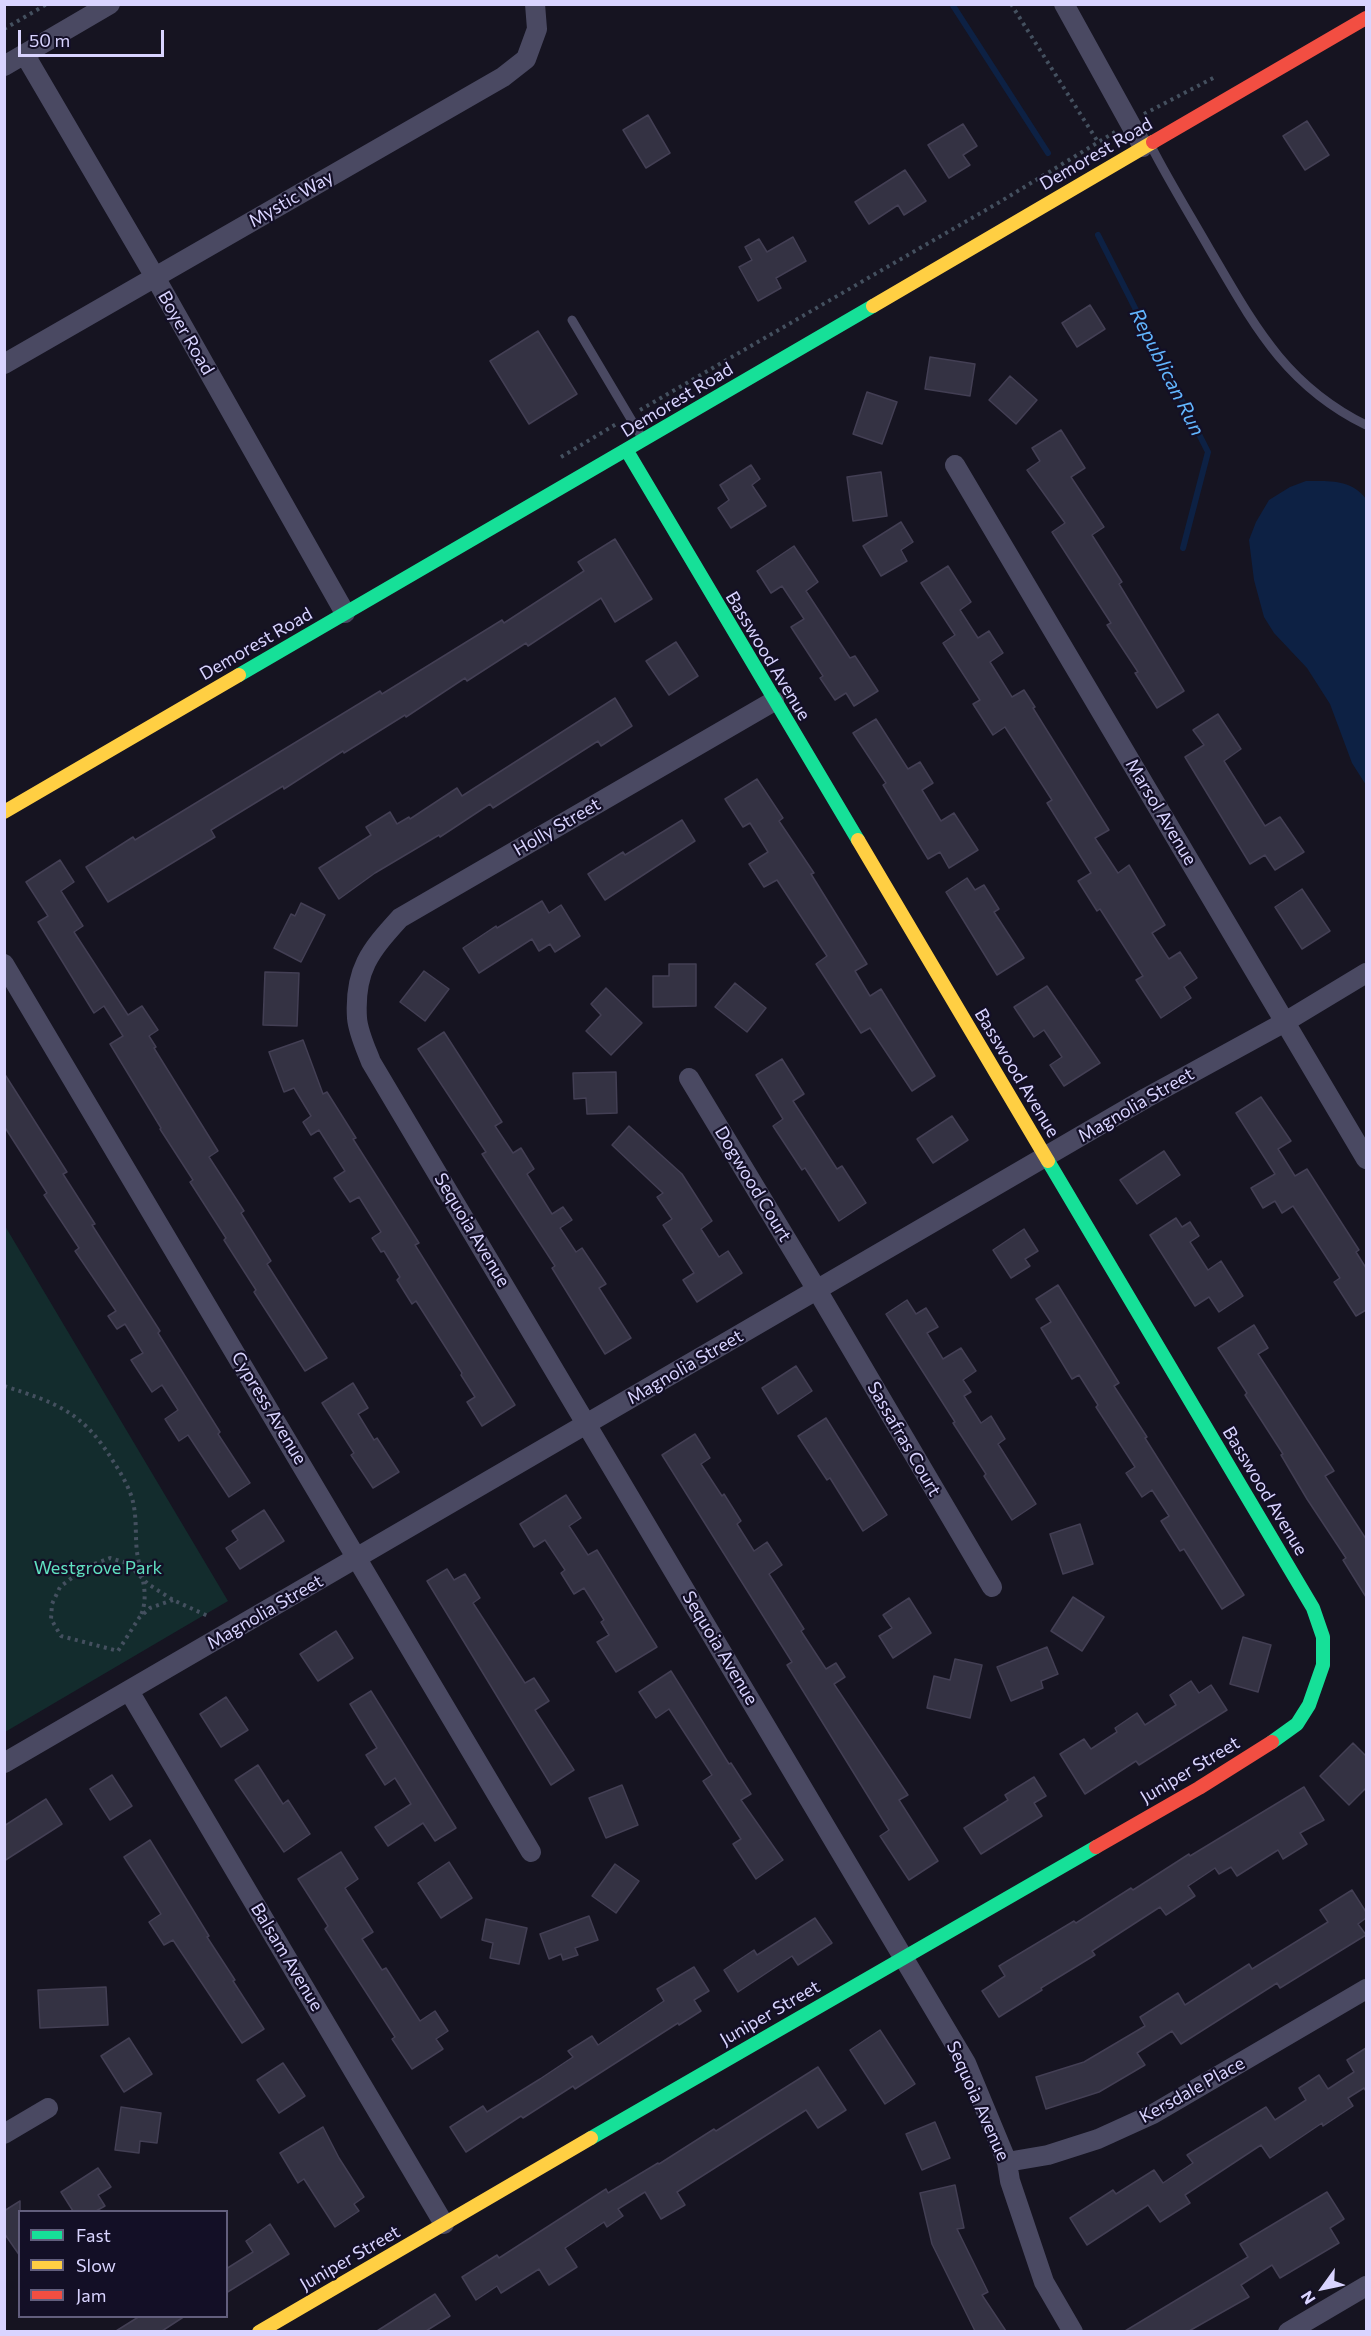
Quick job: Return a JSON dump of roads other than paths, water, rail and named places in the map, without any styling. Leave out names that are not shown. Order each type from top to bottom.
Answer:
[{"type":"street","points":[[4,66],[110,4]]},
{"type":"street","name":"Mystic Way","points":[[4,364],[503,76],[526,59],[537,29],[535,4]]},
{"type":"street","points":[[1064,4],[1130,123],[1147,145]]},
{"type":"street","name":"Demorest Road","points":[[4,812],[627,451],[1366,18]]},
{"type":"street","name":"Boyer Road","points":[[25,55],[155,277],[345,613]]},
{"type":"street","name":"Basswood Avenue","points":[[627,451],[1314,1608],[1323,1637],[1323,1665],[1310,1705],[1297,1724]]},
{"type":"street","name":"Marsol Avenue","points":[[955,465],[1366,1159]]},
{"type":"street","name":"Holly Street","points":[[360,973],[375,945],[400,918],[774,701]]},
{"type":"street","name":"Cypress Avenue","points":[[4,964],[531,1852]]},
{"type":"street","name":"Sequoia Avenue","points":[[360,973],[357,1019],[371,1062],[966,2063],[1007,2162],[1010,2181],[1044,2282],[1073,2331]]},
{"type":"street","name":"Magnolia Street","points":[[4,1763],[1146,1098],[1285,1022],[1366,973]]},
{"type":"street","name":"Dogwood Court","points":[[689,1078],[817,1290]]},
{"type":"street","name":"Sassafras Court","points":[[817,1290],[992,1587]]},
{"type":"street","name":"Balsam Avenue","points":[[129,1691],[444,2224]]},
{"type":"street","name":"Juniper Street","points":[[260,2331],[904,1956],[1198,1788],[1297,1724]]},
{"type":"street","name":"Kersdale Place","points":[[1007,2162],[1048,2155],[1153,2114],[1366,1989]]},
{"type":"street","points":[[4,2134],[48,2108]]},
{"type":"street","points":[[1288,2331],[1366,2286]]},
{"type":"lane","points":[[1147,145],[1250,317],[1276,355],[1310,389],[1346,415],[1366,425]]},
{"type":"lane","points":[[572,321],[644,441]]},
{"type":"water","points":[[1306,481],[1339,482],[1354,488],[1366,499],[1366,785],[1352,763],[1330,704],[1307,668],[1274,633],[1264,617],[1254,580],[1249,540],[1256,522],[1269,500],[1290,487]]},
{"type":"waterway","name":"Republican Run","points":[[952,4],[1048,153]]},
{"type":"waterway","name":"Republican Run","points":[[1098,235],[1208,452],[1183,548]]},
{"type":"park label","name":"Westgrove Park","points":[[98,1568]]}]
